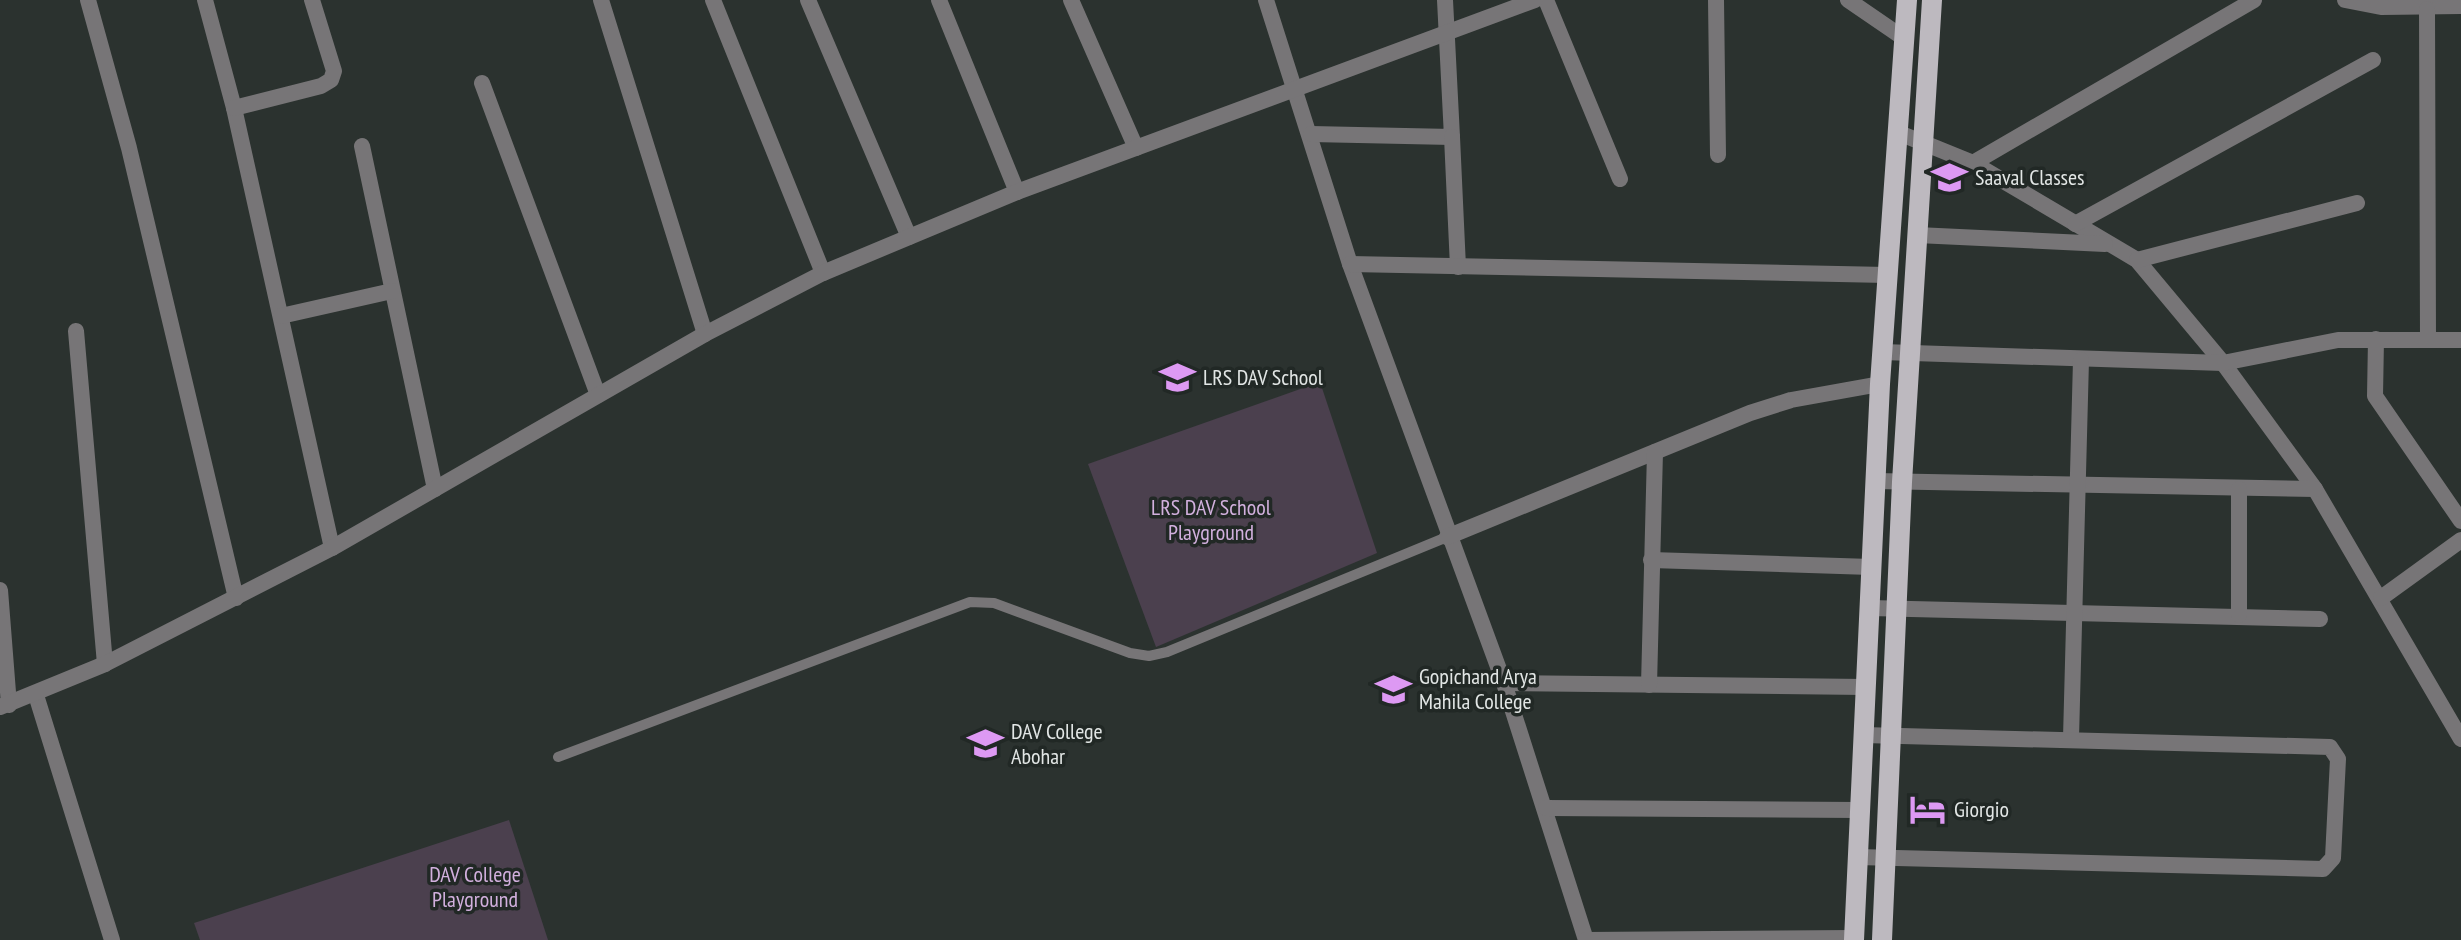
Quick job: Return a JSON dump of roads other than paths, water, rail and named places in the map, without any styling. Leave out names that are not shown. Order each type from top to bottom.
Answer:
[{"type":"main road","points":[[1854,939],[1880,384],[1907,0]]},
{"type":"main road","points":[[1882,940],[1902,482],[1932,0]]},
{"type":"street","points":[[88,0],[129,148],[236,598]]},
{"type":"street","points":[[205,0],[234,108],[332,548]]},
{"type":"street","points":[[234,108],[321,86],[331,80],[334,71],[312,0]]},
{"type":"street","points":[[601,0],[705,334]]},
{"type":"street","points":[[713,0],[823,273]]},
{"type":"street","points":[[808,0],[909,237]]},
{"type":"street","points":[[939,0],[1017,192]]},
{"type":"street","points":[[1071,0],[1136,148]]},
{"type":"street","points":[[1266,0],[1350,264],[1447,537],[1504,683],[1586,940],[1854,939]]},
{"type":"street","points":[[1445,0],[1458,267]]},
{"type":"street","points":[[0,590],[4,706],[105,664],[332,548],[705,334],[823,273],[1017,192],[1296,90],[1513,4],[1535,0]]},
{"type":"street","points":[[1546,0],[1620,179]]},
{"type":"street","points":[[1716,0],[1718,155]]},
{"type":"street","points":[[1848,0],[1905,39]]},
{"type":"street","points":[[1973,163],[2254,0]]},
{"type":"street","points":[[2345,0],[2381,7],[2427,9],[2461,6]]},
{"type":"street","points":[[2427,9],[2428,338]]},
{"type":"street","points":[[2075,224],[2373,60]]},
{"type":"street","points":[[482,83],[598,395]]},
{"type":"street","points":[[1899,133],[1973,163],[2137,260],[2223,363],[2315,489],[2461,739]]},
{"type":"street","points":[[1311,134],[1452,137]]},
{"type":"street","points":[[362,146],[435,489]]},
{"type":"street","points":[[2137,260],[2357,203]]},
{"type":"street","points":[[1917,235],[2111,245]]},
{"type":"street","points":[[1350,264],[1887,275]]},
{"type":"street","points":[[281,316],[392,291]]},
{"type":"street","points":[[76,331],[105,664]]},
{"type":"street","points":[[2376,339],[2375,396],[2461,521]]},
{"type":"street","points":[[1882,352],[2223,363],[2338,340],[2461,340]]},
{"type":"street","points":[[2071,738],[2081,360]]},
{"type":"street","points":[[1447,537],[1791,400],[1880,384]]},
{"type":"street","points":[[1649,685],[1655,452]]},
{"type":"street","points":[[1875,481],[2315,489]]},
{"type":"street","points":[[2239,489],[2239,615]]},
{"type":"street","points":[[2381,598],[2461,540]]},
{"type":"street","points":[[1651,560],[1871,567]]},
{"type":"street","points":[[1870,608],[2320,619]]},
{"type":"street","points":[[1504,683],[1865,687]]},
{"type":"street","points":[[36,695],[112,940]]},
{"type":"street","points":[[1857,857],[2323,869],[2333,858],[2338,759],[2330,747],[1863,735]]},
{"type":"street","points":[[1546,808],[1859,810]]},
{"type":"lane","points":[[558,757],[970,602],[994,603],[1130,653],[1149,656],[1167,652],[1447,537]]},
{"type":"place","name":"Saaval Classes","points":[[1949,177]]},
{"type":"place","name":"LRS DAV School","points":[[1177,377]]},
{"type":"place","name":"Gopichand Arya Mahila College","points":[[1393,689]]},
{"type":"place","name":"DAV College Abohar","points":[[985,744]]},
{"type":"place","name":"Giorgio","points":[[1928,809]]},
{"type":"park label","name":"LRS DAV School Playground","points":[[1211,520]]},
{"type":"park label","name":"DAV College Playground","points":[[475,886]]}]
